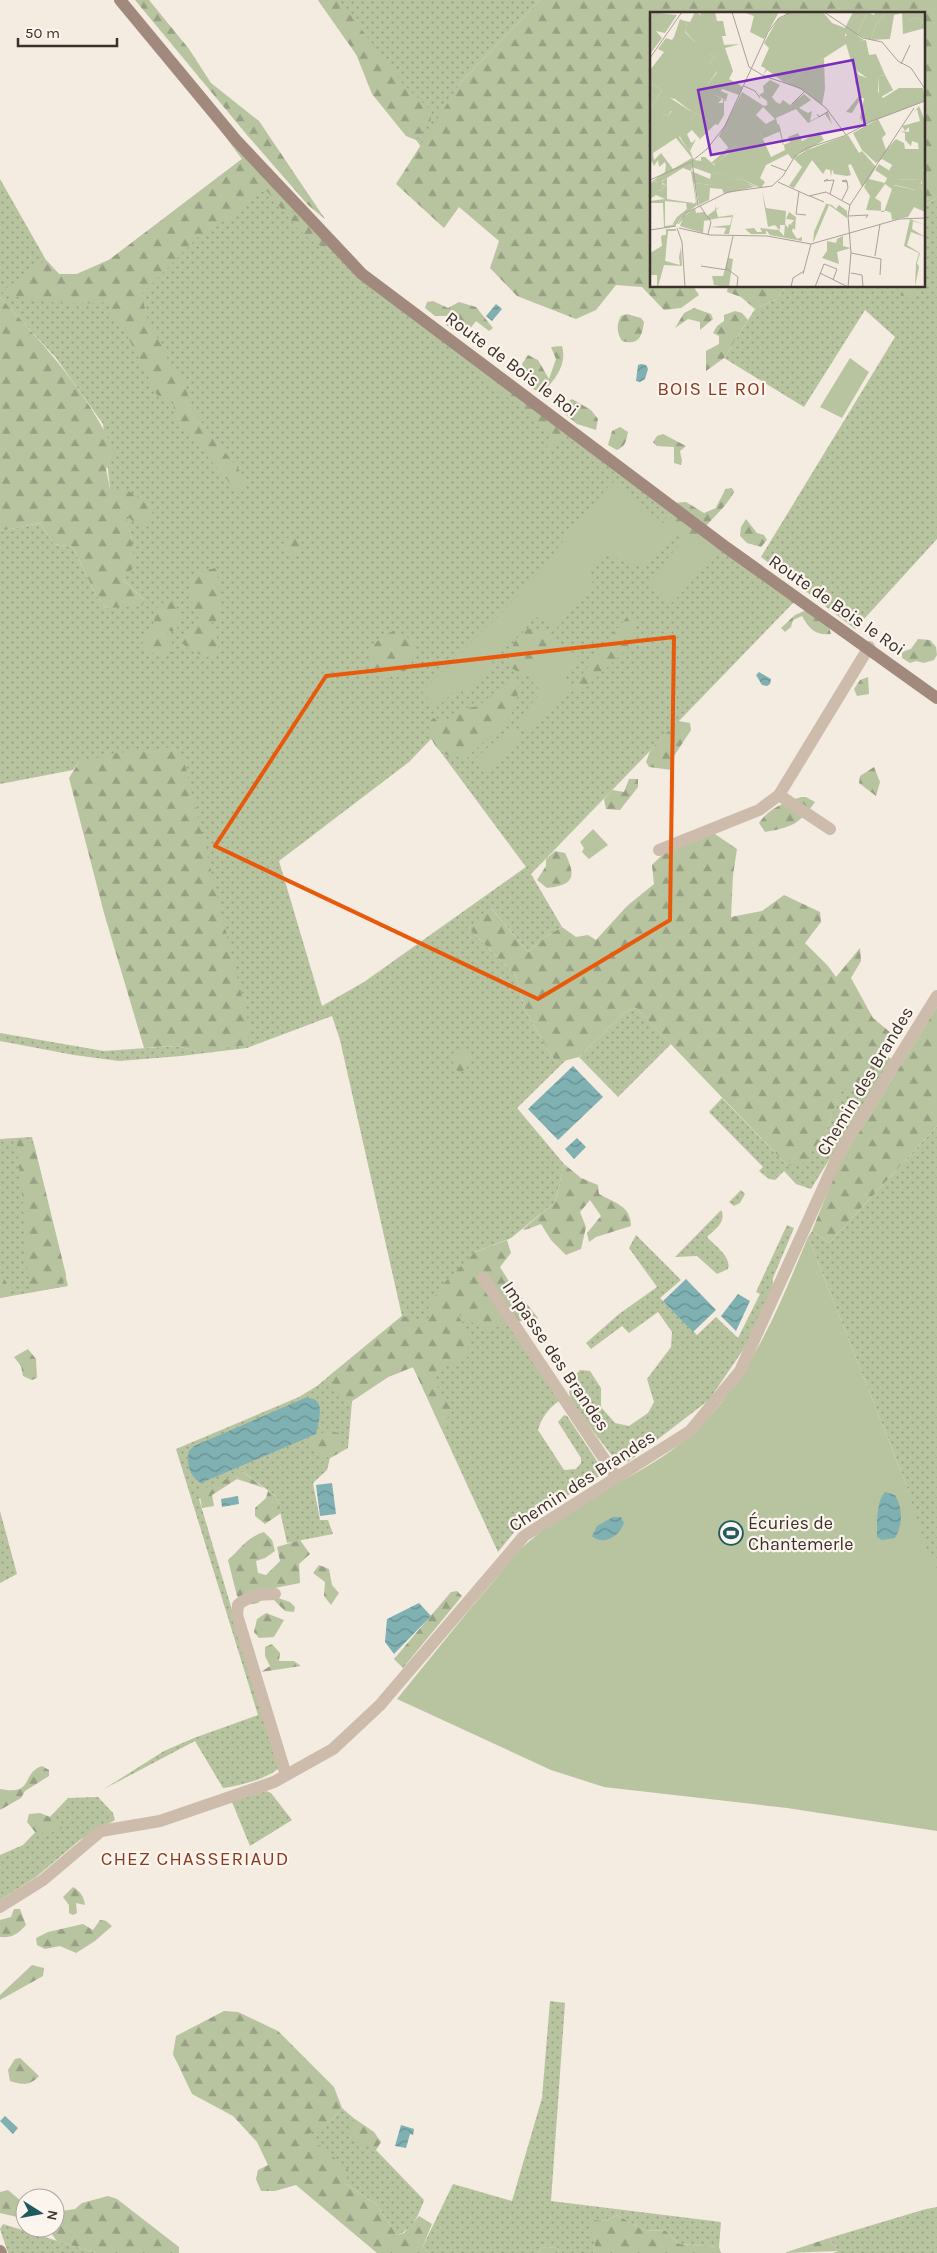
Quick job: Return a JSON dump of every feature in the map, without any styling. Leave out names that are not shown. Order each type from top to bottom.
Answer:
[{"type":"street","name":"Route de Bois le Roi","points":[[120,0],[236,140],[362,274],[727,548],[869,647],[937,698]]},
{"type":"street","points":[[659,850],[759,810],[779,795],[869,647]]},
{"type":"street","points":[[779,795],[830,829]]},
{"type":"street","name":"Chemin des Brandes","points":[[0,1907],[43,1880],[101,1831],[160,1821],[274,1782],[333,1749],[380,1705],[524,1536],[690,1431],[740,1371],[838,1155],[937,996]]},
{"type":"street","name":"Impasse des Brandes","points":[[483,1278],[617,1478]]},
{"type":"street","points":[[274,1594],[260,1594],[246,1598],[238,1605],[237,1615],[286,1775]]},
{"type":"highlighted area","points":[[674,637],[670,920],[538,999],[215,846],[326,676]]},
{"type":"green space","points":[[135,0],[149,0],[189,49],[211,83],[259,121],[325,219],[308,205],[247,135]]},
{"type":"green space","points":[[318,0],[540,0],[461,82],[421,147]]},
{"type":"green space","points":[[318,0],[339,0],[403,84],[432,111],[430,123],[416,140],[406,136],[372,94],[356,54]]},
{"type":"green space","points":[[540,0],[937,0],[937,197],[924,207],[924,12],[650,12],[650,288],[694,288],[699,295],[681,308],[664,310],[642,287],[616,285],[596,310],[576,319],[517,296],[490,268],[499,241],[459,207],[444,228],[396,184],[461,82]]},
{"type":"green space","points":[[206,111],[380,291],[700,534],[794,602],[531,874],[562,927],[545,937],[528,952],[492,909],[468,928],[516,976],[525,1010],[556,1063],[566,1060],[517,1108],[564,1164],[555,1202],[511,1238],[475,1252],[559,1401],[546,1414],[538,1430],[564,1470],[576,1469],[581,1463],[581,1458],[558,1422],[564,1415],[567,1416],[599,1464],[601,1475],[520,1525],[498,1552],[413,1367],[388,1377],[352,1401],[348,1448],[330,1458],[327,1470],[313,1483],[320,1520],[328,1520],[333,1534],[287,1543],[277,1497],[243,1472],[199,1499],[279,1768],[260,1779],[223,1788],[195,1741],[104,1789],[164,1751],[258,1715],[176,1449],[299,1397],[317,1386],[402,1316],[340,1040],[332,1016],[247,1048],[119,1061],[74,1055],[0,1041],[0,1033],[104,1051],[176,1046],[197,1051],[79,762],[73,770],[0,784],[0,531],[40,523],[54,544],[73,547],[96,595],[106,608],[144,600],[123,579],[132,539],[124,514],[110,489],[103,424],[56,358],[0,297],[0,179],[46,260],[59,274],[77,274],[109,260],[242,159]],"holes":[[[431,739],[526,867],[364,982],[322,1006],[279,861],[409,762]]]},
{"type":"green space","points":[[249,158],[273,184],[293,213],[339,252],[317,244],[307,237],[298,229],[267,191],[258,192],[233,216],[199,236],[142,294],[146,315],[172,366],[184,379],[191,408],[239,470],[247,490],[234,488],[175,418],[173,401],[157,395],[129,339],[111,312],[108,302],[54,303],[1,292],[46,260],[59,274],[77,274],[109,260],[242,159]]},
{"type":"green space","points":[[937,197],[937,539],[855,629],[761,557],[895,337],[865,310],[804,407],[724,358],[755,309],[777,299],[785,288],[924,288],[924,207]]},
{"type":"green space","points":[[728,288],[785,288],[777,299],[755,309],[741,297],[727,292]]},
{"type":"green space","points":[[905,288],[912,288],[915,295],[912,302],[901,308],[908,298],[900,295]]},
{"type":"green space","points":[[0,297],[64,370],[92,410],[115,453],[106,469],[110,489],[126,489],[153,509],[151,522],[140,526],[125,515],[132,539],[134,567],[123,579],[144,600],[142,606],[106,608],[96,595],[73,547],[54,544],[40,523],[0,531]]},
{"type":"green space","points":[[433,301],[448,308],[459,302],[476,307],[493,328],[489,331],[476,321],[469,330],[456,332],[446,325],[449,316],[435,316],[425,308],[427,302]]},
{"type":"green space","points":[[694,308],[711,314],[713,319],[700,330],[700,322],[688,319],[675,328],[684,313]]},
{"type":"green space","points":[[735,311],[742,313],[748,320],[724,358],[706,371],[706,351],[719,344],[719,336],[713,333],[717,326],[724,321],[724,315]]},
{"type":"green space","points":[[627,314],[641,318],[644,322],[641,335],[636,341],[622,341],[618,332],[618,323],[621,316]]},
{"type":"green space","points":[[562,346],[562,364],[557,375],[545,390],[534,390],[522,364],[528,355],[538,360],[549,379],[556,359],[551,347]]},
{"type":"green space","points":[[455,347],[571,435],[561,439],[539,462],[554,435],[448,349]]},
{"type":"green space","points":[[850,358],[869,372],[842,418],[820,407]]},
{"type":"green space","points":[[572,399],[591,410],[598,419],[596,430],[577,424],[559,409]]},
{"type":"green space","points":[[620,427],[628,432],[624,445],[617,450],[608,445],[612,431]]},
{"type":"green space","points":[[663,434],[686,446],[680,451],[681,465],[674,463],[674,447],[657,446],[653,442],[657,436]]},
{"type":"green space","points":[[612,482],[676,533],[645,566],[627,564],[607,552],[587,574],[594,585],[556,629],[535,616],[489,659],[495,666],[465,699],[461,686],[436,708],[422,692],[519,595]]},
{"type":"green space","points":[[732,488],[734,492],[730,498],[700,534],[684,534],[668,528],[667,516],[673,503],[686,502],[704,513],[716,508],[725,489]]},
{"type":"green space","points":[[746,519],[757,533],[764,535],[767,540],[761,547],[747,543],[740,536],[741,527]]},
{"type":"green space","points":[[687,535],[696,535],[717,555],[672,603],[649,581]]},
{"type":"green space","points":[[295,537],[304,548],[294,557],[287,554],[283,545],[286,538]]},
{"type":"green space","points":[[217,568],[221,619],[211,623],[216,632],[219,654],[213,659],[191,651],[181,642],[186,635],[201,624],[191,597],[191,581],[196,575],[204,571]]},
{"type":"green space","points":[[171,600],[177,608],[180,625],[172,632],[165,628],[174,647],[172,653],[162,658],[147,650],[142,642],[155,628],[153,625],[158,605]]},
{"type":"green space","points":[[804,611],[817,616],[827,625],[831,634],[817,633],[807,625],[802,616],[793,620],[791,627],[785,632],[781,628],[795,615]]},
{"type":"green space","points":[[629,615],[637,623],[627,649],[583,690],[578,697],[572,691],[576,681]]},
{"type":"green space","points":[[527,629],[543,629],[556,639],[554,665],[540,677],[526,676],[511,668],[511,655],[515,641]]},
{"type":"green space","points":[[395,630],[413,641],[415,647],[414,658],[404,672],[393,679],[377,676],[368,664],[371,652],[379,639]]},
{"type":"green space","points":[[918,639],[930,640],[936,647],[937,655],[934,660],[924,663],[916,661],[910,663],[902,658],[902,652],[911,649]]},
{"type":"green space","points":[[559,642],[581,660],[563,681],[571,688],[528,736],[517,722],[541,692],[530,679]]},
{"type":"green space","points":[[513,676],[519,680],[515,707],[500,728],[467,758],[444,754],[435,746],[429,723],[433,718],[451,723],[461,709],[479,706]]},
{"type":"green space","points":[[868,677],[869,694],[857,696],[854,689],[860,680]]},
{"type":"green space","points":[[678,721],[690,723],[691,730],[672,759],[672,770],[649,767],[646,762],[650,751]]},
{"type":"green space","points":[[514,724],[524,739],[487,776],[473,761]]},
{"type":"green space","points":[[175,747],[183,757],[250,1029],[247,1045],[197,1051],[176,1046],[144,1048],[104,913],[69,778],[79,762],[116,753]]},
{"type":"green space","points":[[874,767],[880,782],[876,796],[859,783],[860,776]]},
{"type":"green space","points":[[629,779],[638,779],[638,787],[620,810],[606,809],[604,799],[612,790],[624,792]]},
{"type":"green space","points":[[806,797],[815,802],[800,820],[789,826],[765,832],[759,823],[768,813],[783,804]]},
{"type":"green space","points":[[593,829],[608,845],[589,859],[582,852],[584,848],[580,842]]},
{"type":"green space","points":[[712,832],[737,849],[733,875],[731,917],[762,911],[784,895],[820,912],[821,922],[805,943],[836,977],[860,948],[861,961],[851,978],[873,1018],[891,1033],[885,1053],[863,1088],[841,1090],[826,1131],[801,1166],[787,1165],[636,1008],[625,1012],[579,1057],[556,1063],[525,1010],[516,976],[468,928],[491,908],[528,952],[545,937],[562,927],[576,937],[588,935],[596,940],[627,906],[654,884],[652,865],[666,851]]},
{"type":"green space","points":[[555,851],[565,853],[571,868],[571,878],[568,882],[556,887],[547,888],[537,880],[546,866],[546,859]]},
{"type":"green space","points":[[937,1007],[937,1126],[829,1243],[812,1231],[838,1166]]},
{"type":"green space","points":[[636,1008],[671,1044],[618,1097],[579,1057],[625,1012]]},
{"type":"green space","points":[[466,1048],[471,1052],[467,1067],[462,1072],[457,1071],[451,1058],[454,1052]]},
{"type":"green space","points":[[885,1053],[891,1059],[811,1189],[796,1184],[784,1171],[775,1180],[769,1179],[759,1171],[763,1167],[709,1112],[722,1098],[787,1165],[826,1131],[841,1089],[863,1088]]},
{"type":"green space","points":[[937,1126],[937,1598],[906,1484],[808,1237],[812,1231],[829,1243]]},
{"type":"green space","points":[[32,1137],[68,1286],[0,1298],[0,1139]]},
{"type":"green space","points":[[17,1138],[34,1144],[66,1275],[61,1287],[31,1292],[26,1255]]},
{"type":"green space","points":[[564,1164],[581,1178],[598,1185],[599,1194],[625,1209],[631,1226],[596,1237],[589,1242],[587,1233],[601,1216],[590,1200],[580,1212],[586,1227],[581,1249],[566,1255],[551,1240],[541,1224],[523,1229],[555,1202]]},
{"type":"green space","points":[[741,1190],[745,1194],[740,1203],[734,1206],[729,1202]]},
{"type":"green space","points":[[721,1210],[721,1222],[707,1237],[725,1256],[729,1265],[728,1269],[717,1274],[697,1256],[675,1257]]},
{"type":"green space","points":[[787,1225],[794,1228],[773,1278],[772,1291],[743,1350],[709,1400],[628,1462],[620,1464],[578,1410],[570,1397],[569,1389],[573,1379],[580,1370],[590,1371],[601,1388],[601,1407],[615,1423],[629,1426],[648,1413],[654,1402],[647,1379],[671,1347],[672,1332],[658,1312],[629,1333],[622,1326],[591,1349],[586,1343],[619,1314],[657,1287],[629,1248],[636,1235],[681,1280],[660,1298],[697,1335],[716,1317],[738,1338],[760,1294],[756,1292]]},
{"type":"green space","points":[[0,1237],[1,1273],[10,1289],[9,1296],[0,1298]]},
{"type":"green space","name":"Écuries de Chantemerle","points":[[808,1237],[906,1484],[926,1547],[937,1569],[937,1831],[787,1808],[604,1787],[551,1770],[397,1699],[521,1549],[557,1520],[662,1457],[689,1436],[713,1413],[734,1387],[751,1359],[782,1299]]},
{"type":"green space","points":[[507,1240],[511,1253],[500,1267],[510,1283],[538,1318],[534,1322],[521,1321],[486,1330],[457,1314],[469,1333],[467,1360],[440,1367],[431,1377],[452,1411],[441,1428],[413,1367],[388,1377],[352,1401],[339,1394],[329,1376],[402,1316],[422,1321],[432,1316],[428,1306],[446,1281],[475,1252]]},
{"type":"green space","points":[[28,1349],[36,1359],[37,1378],[32,1380],[23,1376],[21,1366],[14,1357]]},
{"type":"green space","points":[[328,1431],[339,1433],[339,1453],[330,1458],[321,1455],[308,1445],[319,1434]]},
{"type":"green space","points":[[243,1472],[264,1488],[237,1479],[212,1495],[214,1506],[202,1508],[199,1491]]},
{"type":"green space","points":[[268,1491],[277,1497],[281,1513],[265,1524],[255,1516],[255,1508],[266,1498]]},
{"type":"green space","points":[[0,1511],[17,1574],[0,1583]]},
{"type":"green space","points":[[264,1532],[272,1540],[275,1551],[265,1558],[256,1561],[258,1573],[266,1575],[280,1561],[277,1547],[300,1540],[310,1554],[299,1564],[300,1583],[275,1588],[258,1603],[246,1605],[237,1596],[228,1560],[248,1540]]},
{"type":"green space","points":[[319,1565],[329,1569],[332,1585],[339,1593],[331,1605],[324,1596],[325,1582],[313,1573]]},
{"type":"green space","points":[[457,1591],[462,1596],[403,1668],[394,1659],[451,1592]]},
{"type":"green space","points":[[278,1598],[290,1602],[295,1607],[294,1612],[285,1611],[274,1600]]},
{"type":"green space","points":[[266,1613],[284,1620],[274,1637],[259,1638],[254,1632],[257,1619]]},
{"type":"green space","points":[[272,1644],[280,1653],[279,1661],[294,1661],[301,1666],[261,1672],[270,1666],[265,1656],[265,1647]]},
{"type":"green space","points":[[42,1766],[49,1770],[49,1776],[25,1791],[21,1798],[0,1810],[0,1789],[11,1790],[23,1787],[31,1774]]},
{"type":"green space","points":[[266,1791],[271,1793],[292,1820],[250,1846],[232,1802]]},
{"type":"green space","points":[[98,1797],[113,1813],[115,1820],[80,1840],[36,1877],[0,1900],[0,1855],[23,1845],[68,1798]]},
{"type":"green space","points":[[40,1813],[50,1817],[51,1821],[59,1823],[62,1828],[49,1834],[35,1832],[27,1822],[29,1814]]},
{"type":"green space","points":[[73,1887],[81,1894],[85,1905],[76,1903],[77,1913],[73,1915],[69,1913],[69,1905],[63,1897]]},
{"type":"green space","points":[[14,1909],[20,1909],[26,1925],[14,1935],[0,1937],[0,1920],[11,1917]]},
{"type":"green space","points":[[100,1920],[106,1921],[112,1926],[95,1941],[76,1953],[60,1946],[45,1949],[37,1945],[36,1938],[48,1932],[83,1924],[93,1930]]},
{"type":"green space","points":[[32,1965],[44,1968],[43,1976],[0,2000],[0,1995]]},
{"type":"green space","points":[[550,2001],[565,2003],[551,2201],[721,2222],[719,2247],[679,2244],[666,2231],[644,2230],[617,2215],[606,2221],[595,2220],[596,2249],[593,2253],[562,2253],[556,2247],[541,2248],[538,2253],[429,2253],[423,2246],[453,2184],[512,2201],[542,2098]]},
{"type":"green space","points":[[224,2011],[238,2012],[278,2031],[334,2087],[342,2108],[332,2120],[307,2135],[348,2169],[346,2184],[376,2204],[397,2235],[404,2233],[419,2216],[432,2224],[423,2246],[429,2253],[377,2253],[296,2185],[275,2191],[261,2191],[256,2179],[258,2170],[268,2165],[257,2142],[233,2116],[192,2094],[173,2054],[176,2036]]},
{"type":"green space","points":[[20,2058],[39,2076],[29,2083],[22,2084],[10,2081],[8,2070],[15,2059]]},
{"type":"green space","points":[[342,2108],[381,2142],[376,2150],[424,2200],[415,2221],[403,2233],[397,2235],[376,2204],[346,2184],[306,2134],[332,2120]]},
{"type":"green space","points":[[355,2119],[374,2132],[381,2142],[376,2149],[357,2141],[351,2134],[349,2124]]},
{"type":"green space","points":[[8,2190],[15,2196],[15,2217],[0,2213],[0,2192]]},
{"type":"green space","points":[[108,2196],[117,2199],[179,2247],[179,2253],[96,2253],[57,2241],[55,2238],[65,2238],[65,2210],[75,2209],[82,2203]]},
{"type":"green space","points":[[937,2207],[937,2253],[833,2253],[838,2251],[829,2238]]},
{"type":"green space","points":[[617,2215],[644,2230],[666,2231],[679,2244],[719,2247],[721,2253],[593,2253],[596,2249],[589,2223],[595,2220],[606,2221]]},
{"type":"green space","points":[[3,2224],[15,2228],[15,2238],[48,2238],[96,2253],[8,2253],[0,2229]]},
{"type":"green space","points":[[829,2238],[838,2251],[784,2253]]},
{"type":"green space","points":[[556,2247],[562,2253],[538,2253],[541,2248]]},
{"type":"water","points":[[496,304],[502,309],[492,321],[486,316]]},
{"type":"water","points":[[638,365],[646,365],[648,369],[645,379],[640,382],[636,381]]},
{"type":"water","points":[[759,672],[771,679],[770,684],[767,686],[762,685],[756,675]]},
{"type":"water","points":[[573,1066],[603,1097],[558,1140],[528,1109]]},
{"type":"water","points":[[577,1138],[586,1147],[574,1159],[565,1149]]},
{"type":"water","points":[[686,1279],[716,1310],[693,1332],[663,1301]]},
{"type":"water","points":[[738,1294],[750,1301],[736,1331],[721,1316]]},
{"type":"water","points":[[305,1398],[312,1398],[319,1405],[320,1416],[316,1434],[201,1483],[194,1477],[188,1460],[189,1451],[194,1446]]},
{"type":"water","points":[[332,1483],[336,1514],[320,1516],[316,1485]]},
{"type":"water","points":[[885,1492],[895,1495],[900,1506],[901,1516],[895,1538],[882,1540],[877,1537],[877,1520],[880,1501]]},
{"type":"water","points":[[238,1496],[239,1504],[222,1507],[221,1499]]},
{"type":"water","points":[[613,1517],[621,1517],[624,1523],[619,1532],[606,1540],[597,1539],[592,1536],[597,1526]]},
{"type":"water","points":[[419,1603],[431,1616],[394,1654],[385,1642],[387,1619]]},
{"type":"water","points":[[5,2116],[18,2128],[13,2134],[0,2121]]},
{"type":"water","points":[[401,2125],[414,2129],[413,2135],[410,2134],[406,2148],[395,2146]]},
{"type":"place","name":"Écuries de Chantemerle","points":[[731,1533]]},
{"type":"district","name":"BOIS LE ROI","points":[[712,388]]},
{"type":"district","name":"CHEZ CHASSERIAUD","points":[[195,1858]]}]
